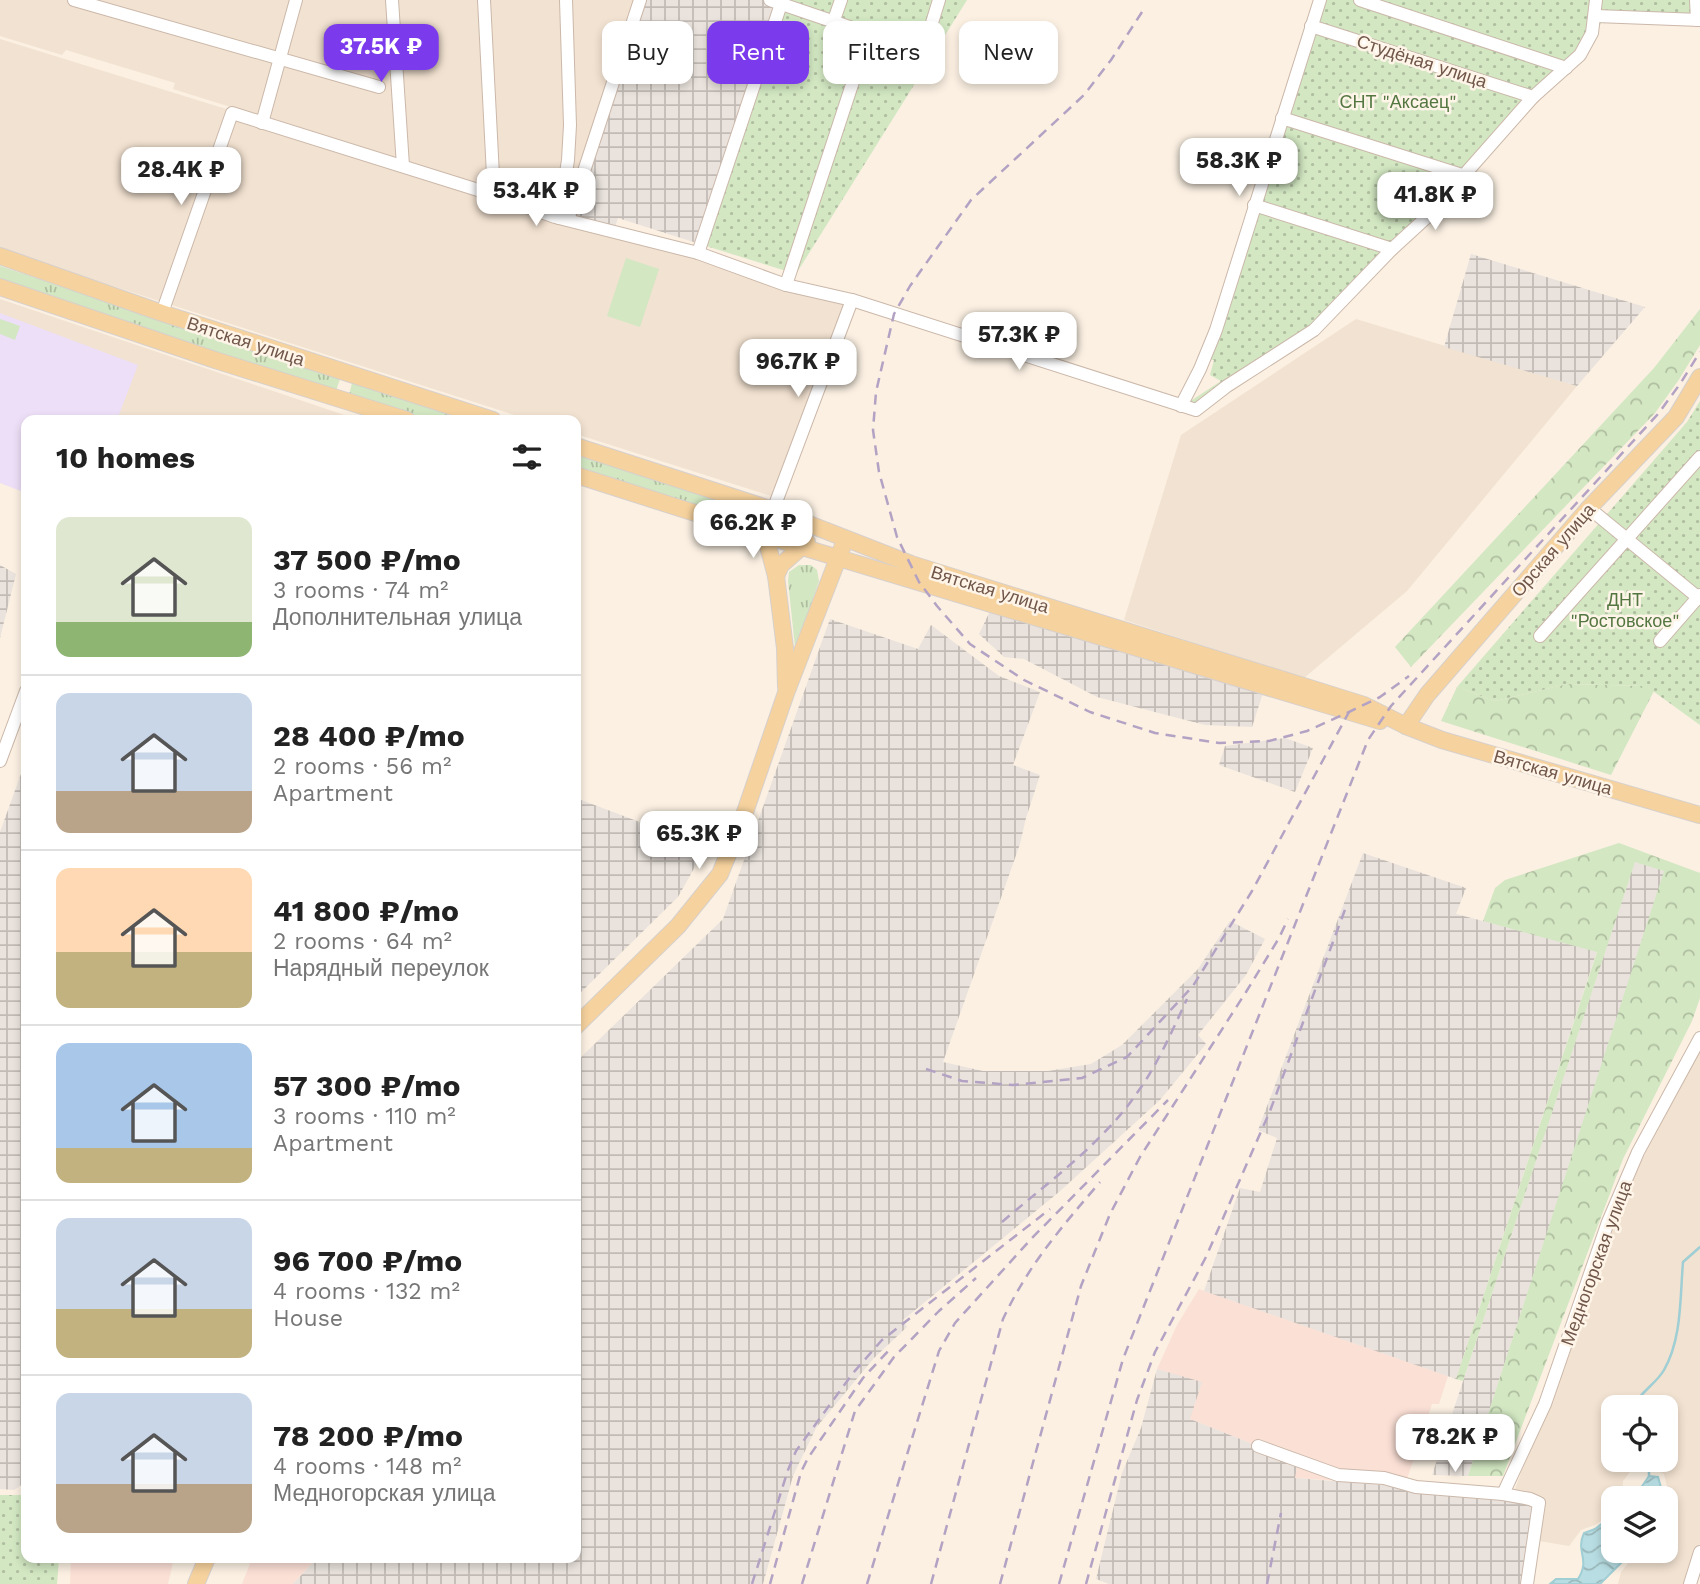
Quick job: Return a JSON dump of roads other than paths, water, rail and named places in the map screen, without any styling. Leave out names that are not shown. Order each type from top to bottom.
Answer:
[{"type":"main road","name":"Вятская улица","points":[[0,256],[162,313],[477,415]]},
{"type":"main road","name":"Вятская улица","points":[[0,287],[391,415]]},
{"type":"main road","points":[[339,399],[348,390],[346,373]]},
{"type":"main road","name":"Орская улица","points":[[1406,726],[1427,695],[1589,508],[1676,417],[1700,377]]},
{"type":"main road","name":"Вятская улица","points":[[581,448],[773,510],[911,564],[1364,705],[1442,740],[1700,815]]},
{"type":"main road","name":"Вятская улица","points":[[581,477],[838,558],[1370,718],[1406,726]]},
{"type":"main road","points":[[773,510],[765,535],[776,576],[785,648],[786,693]]},
{"type":"main road","points":[[776,576],[781,565],[825,529]]},
{"type":"main road","points":[[581,1021],[678,926],[720,874],[846,537]]},
{"type":"main road","points":[[196,1584],[205,1563]]},
{"type":"street","points":[[74,0],[111,5],[280,60],[379,87]]},
{"type":"street","points":[[262,123],[296,0]]},
{"type":"street","points":[[392,0],[404,166]]},
{"type":"street","points":[[484,0],[494,195]]},
{"type":"street","points":[[564,219],[570,125],[566,0]]},
{"type":"street","points":[[564,219],[640,0]]},
{"type":"street","points":[[698,253],[776,2],[834,20],[841,0]]},
{"type":"street","points":[[933,21],[939,0]]},
{"type":"street","points":[[1181,406],[1216,330],[1320,0]]},
{"type":"street","points":[[1360,0],[1566,68]]},
{"type":"street","points":[[1596,16],[1698,20],[1696,0]]},
{"type":"street","points":[[162,313],[232,113],[564,219],[698,253],[786,285],[852,300],[1196,411],[1227,386],[1314,330],[1392,248],[1427,217],[1533,97],[1580,55],[1592,33],[1596,16],[1594,1]]},
{"type":"street","name":"Студёная улица","points":[[1311,26],[1533,97]]},
{"type":"street","points":[[786,285],[852,84]]},
{"type":"street","points":[[1282,118],[1462,175]]},
{"type":"street","points":[[1254,205],[1392,248]]},
{"type":"street","points":[[773,510],[852,300]]},
{"type":"street","points":[[1540,636],[1700,457]]},
{"type":"street","points":[[1589,508],[1699,597],[1660,640]]},
{"type":"street","points":[[0,761],[21,704]]},
{"type":"street","name":"Медногорская улица","points":[[1503,1494],[1545,1404],[1608,1222],[1633,1163],[1700,1038]]},
{"type":"street","points":[[1258,1446],[1338,1475],[1384,1478],[1416,1487],[1503,1494],[1539,1503],[1527,1584]]},
{"type":"street","points":[[1694,1582],[1700,1552]]},
{"type":"water","points":[[1649,1476],[1658,1477],[1661,1486],[1642,1486]]},
{"type":"water","points":[[1601,1524],[1601,1563],[1621,1563],[1600,1584],[1550,1584],[1556,1579],[1578,1579],[1583,1566],[1581,1546],[1584,1533]]},
{"type":"waterway","points":[[1642,1395],[1661,1375],[1670,1358],[1679,1318],[1683,1262],[1700,1247]]},
{"type":"railway","points":[[1142,12],[1084,95],[971,200],[910,286],[894,314],[876,392],[873,430],[879,472],[897,537],[919,582],[970,644],[1024,680],[1090,712],[1155,733],[1219,743],[1269,741],[1307,731],[1349,712],[1380,697],[1409,676]]},
{"type":"railway","points":[[1059,1584],[1123,1359],[1368,740],[1391,706],[1658,414],[1700,352]]},
{"type":"railway","points":[[926,1069],[962,1081],[1013,1085],[1082,1078],[1127,1057],[1193,986],[1252,891],[1349,712]]},
{"type":"railway","points":[[1086,1584],[1137,1400],[1155,1352],[1206,1257],[1270,1111],[1346,907]]},
{"type":"railway","points":[[1000,1584],[1081,1286],[1110,1214],[1140,1157],[1246,992],[1288,919]]},
{"type":"railway","points":[[1002,1222],[1074,1162],[1123,1111],[1152,1071],[1187,999]]},
{"type":"railway","points":[[867,1584],[939,1351],[955,1323],[1032,1238],[1168,1100]]},
{"type":"railway","points":[[931,1584],[1003,1319],[1035,1264],[1100,1182]]},
{"type":"railway","points":[[752,1584],[796,1451],[853,1373],[882,1340],[1050,1209]]},
{"type":"railway","points":[[802,1584],[855,1411],[894,1357],[976,1278]]},
{"type":"railway","points":[[770,1584],[801,1472],[808,1458],[863,1378],[892,1347]]},
{"type":"railway","points":[[1267,1584],[1281,1513]]},
{"type":"park label","name":"СНТ \"Аксаец\"","points":[[1398,101]]},
{"type":"park label","name":"ДНТ \"Ростовское\"","points":[[1625,609]]}]
